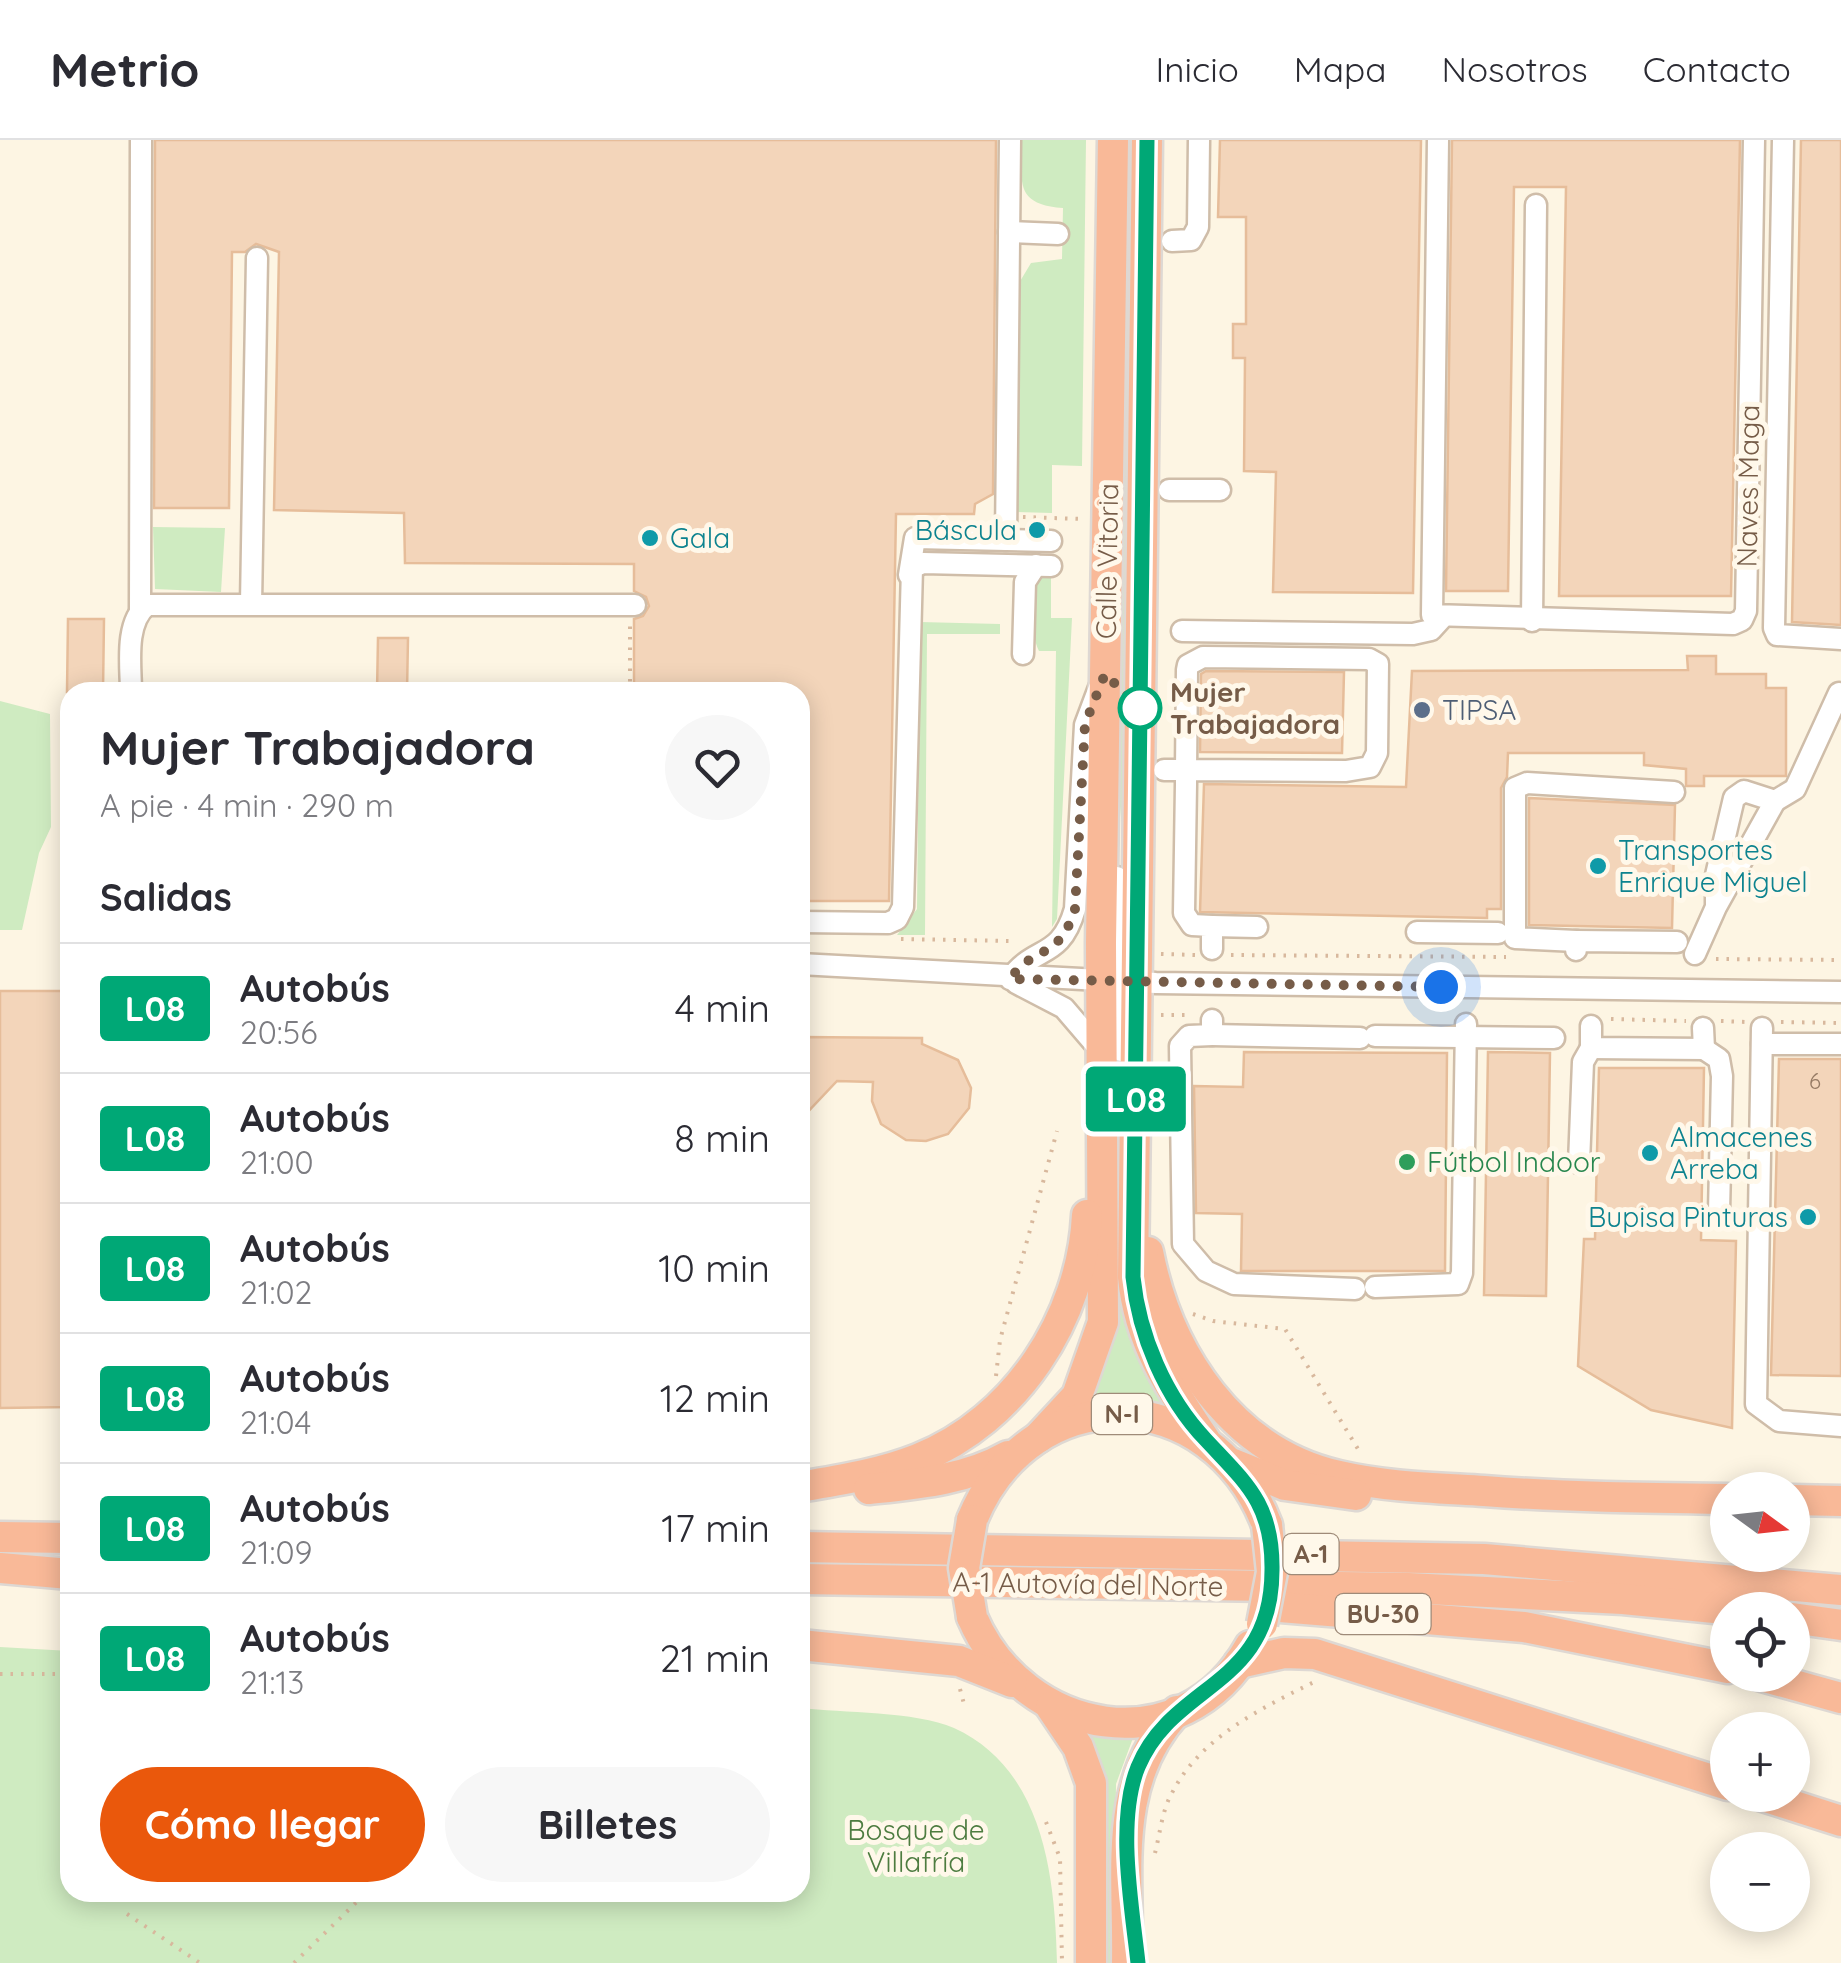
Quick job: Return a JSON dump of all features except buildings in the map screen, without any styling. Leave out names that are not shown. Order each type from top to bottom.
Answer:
[{"type":"highway","name":"Calle Vitoria","points":[[1029,1444],[1076,1396],[1103,1322],[1102,802],[1113,140]]},
{"type":"highway","name":"Calle Vitoria","points":[[1146,140],[1137,1180],[1132,1228],[1136,1304],[1158,1367],[1205,1440]]},
{"type":"highway","points":[[810,1485],[861,1477],[920,1458],[972,1430],[1008,1396],[1059,1327],[1076,1278],[1087,1228],[1089,1101],[1102,1058]]},
{"type":"highway","points":[[1137,1180],[1154,1287],[1165,1318],[1204,1387],[1252,1434],[1302,1464],[1338,1476],[1554,1496]]},
{"type":"highway","name":"N-I","points":[[1130,1414],[1178,1426],[1205,1440],[1233,1464],[1253,1493],[1266,1524],[1272,1572],[1262,1624],[1240,1663],[1221,1683],[1177,1710],[1146,1720],[1107,1722],[1050,1707],[1018,1685],[994,1659],[972,1617],[964,1568],[972,1520],[989,1484],[1029,1444],[1071,1421],[1130,1414]]},
{"type":"highway","points":[[810,1494],[937,1481],[989,1467],[1029,1444]]},
{"type":"highway","points":[[1233,1464],[1285,1485],[1331,1493],[1437,1499],[1710,1499]]},
{"type":"highway","points":[[1810,1500],[1841,1501]]},
{"type":"highway","points":[[0,1523],[60,1524]]},
{"type":"highway","points":[[0,1537],[60,1538]]},
{"type":"highway","name":"A-1 Autovía del Norte","points":[[810,1547],[1398,1555],[1608,1566],[1841,1590]]},
{"type":"highway","points":[[0,1567],[60,1565]]},
{"type":"highway","points":[[0,1567],[60,1573]]},
{"type":"highway","name":"A-1 Autovía del Norte","points":[[810,1580],[1408,1588],[1710,1607]]},
{"type":"highway","name":"BU-30","points":[[1035,1584],[1524,1627],[1710,1664]]},
{"type":"highway","points":[[1810,1621],[1841,1625]]},
{"type":"highway","points":[[810,1646],[959,1662],[1018,1685]]},
{"type":"highway","points":[[1240,1663],[1284,1654],[1316,1654],[1710,1779]]},
{"type":"highway","points":[[1810,1689],[1841,1698]]},
{"type":"highway","name":"N-I","points":[[1050,1707],[1078,1747],[1090,1783],[1094,1852],[1092,1963]]},
{"type":"highway","name":"N-I","points":[[1127,1963],[1130,1807],[1137,1770],[1154,1735],[1177,1710]]},
{"type":"highway","points":[[1810,1811],[1840,1821]]},
{"type":"street","points":[[131,682],[132,639],[140,610],[141,140]]},
{"type":"street","points":[[1006,540],[1010,140]]},
{"type":"street","points":[[1172,241],[1191,240],[1198,228],[1199,140]]},
{"type":"street","points":[[1438,140],[1430,608],[1440,619]]},
{"type":"street","name":"Naves Maga","points":[[1182,631],[1412,634],[1432,630],[1440,619],[1742,620],[1754,140]]},
{"type":"street","points":[[1783,140],[1774,628],[1777,635],[1786,638],[1841,639]]},
{"type":"street","points":[[1532,621],[1536,205]]},
{"type":"street","points":[[1009,232],[1058,234]]},
{"type":"street","points":[[251,604],[257,258]]},
{"type":"street","points":[[1169,490],[1220,490]]},
{"type":"street","points":[[810,922],[888,922],[897,919],[904,906],[909,575],[914,538],[1052,541]]},
{"type":"street","points":[[909,575],[912,568],[923,563],[1044,566],[1024,582],[1023,654]]},
{"type":"street","points":[[140,610],[162,604],[632,610]]},
{"type":"street","points":[[1164,770],[1186,770],[1346,772],[1370,767],[1378,753],[1378,664],[1368,659],[1202,657],[1190,662],[1186,770],[1184,913],[1192,925],[1257,926]]},
{"type":"street","points":[[1010,979],[1018,968],[1062,942],[1072,919],[1085,724],[1105,674]]},
{"type":"street","points":[[1674,792],[1527,783],[1515,788],[1512,930],[1522,940],[1695,952],[1774,800],[1795,789],[1839,693]]},
{"type":"street","points":[[1716,908],[1716,875],[1734,798],[1744,791],[1774,800]]},
{"type":"street","points":[[1102,802],[1116,852],[1117,958],[1136,983]]},
{"type":"street","points":[[1212,926],[1219,953]]},
{"type":"street","points":[[1417,934],[1498,934]]},
{"type":"street","points":[[810,964],[897,967],[1010,979],[1136,983],[1841,992]]},
{"type":"street","points":[[1010,979],[1064,1008],[1090,1034],[1102,1058]]},
{"type":"street","name":"Calle Vitoria","points":[[1101,981],[1119,999],[1124,1162],[1137,1180]]},
{"type":"street","points":[[1580,1164],[1582,1062],[1591,1048],[1590,1026]]},
{"type":"street","points":[[1466,1031],[1462,1273],[1458,1284],[1365,1288],[1234,1284],[1206,1271],[1183,1244],[1180,1046],[1188,1036],[1212,1028],[1367,1037],[1466,1031],[1517,1031],[1554,1038]]},
{"type":"street","points":[[1841,1044],[1762,1036],[1756,1404],[1780,1420],[1841,1426]]},
{"type":"street","points":[[1591,1048],[1704,1038],[1719,1059],[1722,1076],[1720,1212]]},
{"type":"street","points":[[1129,1876],[1138,1963]]},
{"type":"path","points":[[1007,516],[1083,519]]},
{"type":"path","points":[[630,682],[632,610]]},
{"type":"path","points":[[898,939],[1011,942]]},
{"type":"path","points":[[1695,952],[1841,960]]},
{"type":"path","points":[[1156,954],[1516,957]]},
{"type":"path","points":[[1008,1396],[999,1386],[995,1370],[1000,1340],[1057,1131]]},
{"type":"path","points":[[1182,1306],[1200,1318],[1285,1329],[1360,1454]]},
{"type":"path","points":[[0,1674],[60,1674]]},
{"type":"path","points":[[1155,1853],[1170,1795],[1193,1764],[1251,1713],[1322,1674]]},
{"type":"path","points":[[1046,1822],[1060,1858],[1062,1963]]},
{"type":"path","points":[[294,1963],[357,1902]]},
{"type":"path","points":[[127,1914],[200,1963]]},
{"type":"green space","points":[[1022,140],[1086,140],[1082,466],[1052,465],[1052,513],[1016,512],[1019,283],[1031,263],[1062,259],[1063,208],[1047,206],[1028,196],[1022,179]]},
{"type":"green space","points":[[1126,140],[1135,140],[1124,849],[1116,763]]},
{"type":"green space","points":[[153,527],[225,528],[221,592],[155,589]]},
{"type":"green space","points":[[1051,571],[1051,618],[1072,618],[1057,919],[1052,927],[1056,651],[1039,651],[1033,616],[1038,580]]},
{"type":"green space","points":[[920,622],[1000,624],[1000,634],[927,634],[925,935],[897,935],[917,909]]},
{"type":"green space","points":[[0,701],[50,714],[51,827],[39,853],[22,930],[0,930]]},
{"type":"green space","points":[[1114,1179],[1165,1403],[1115,1396],[1091,1402],[1102,1376],[1113,1321]]},
{"type":"green space","name":"Bosque de Villafría","points":[[0,1647],[60,1650],[60,1902],[810,1902],[810,1709],[938,1722],[984,1746],[1008,1770],[1026,1798],[1047,1862],[1057,1963],[0,1963]]},
{"type":"green space","points":[[1088,1734],[1133,1738],[1116,1784],[1114,1963],[1103,1963],[1104,1779]]},
{"type":"bus line","name":"L08","points":[[1138,1963],[1129,1876],[1132,1787],[1137,1770],[1154,1735],[1177,1710],[1221,1683],[1240,1663],[1265,1615],[1272,1572],[1272,1550],[1258,1501],[1233,1464],[1205,1440],[1164,1378],[1144,1332],[1133,1277],[1147,140]]},
{"type":"place","name":"Báscula","points":[[1037,530]]},
{"type":"place","name":"Gala","points":[[650,538]]},
{"type":"place","name":"Mujer Trabajadora","points":[[1140,708]]},
{"type":"place","name":"TIPSA","points":[[1422,710]]},
{"type":"place","name":"Transportes Enrique Miguel","points":[[1598,866]]},
{"type":"place","name":"Almacenes Arreba","points":[[1650,1153]]},
{"type":"place","name":"Fútbol Indoor","points":[[1407,1162]]},
{"type":"place","name":"Bupisa Pinturas","points":[[1808,1217]]},
{"type":"route","points":[[1140,708],[1105,674],[1085,724],[1075,909],[1069,930],[1062,942],[1018,968],[1010,979],[1441,987]]}]
